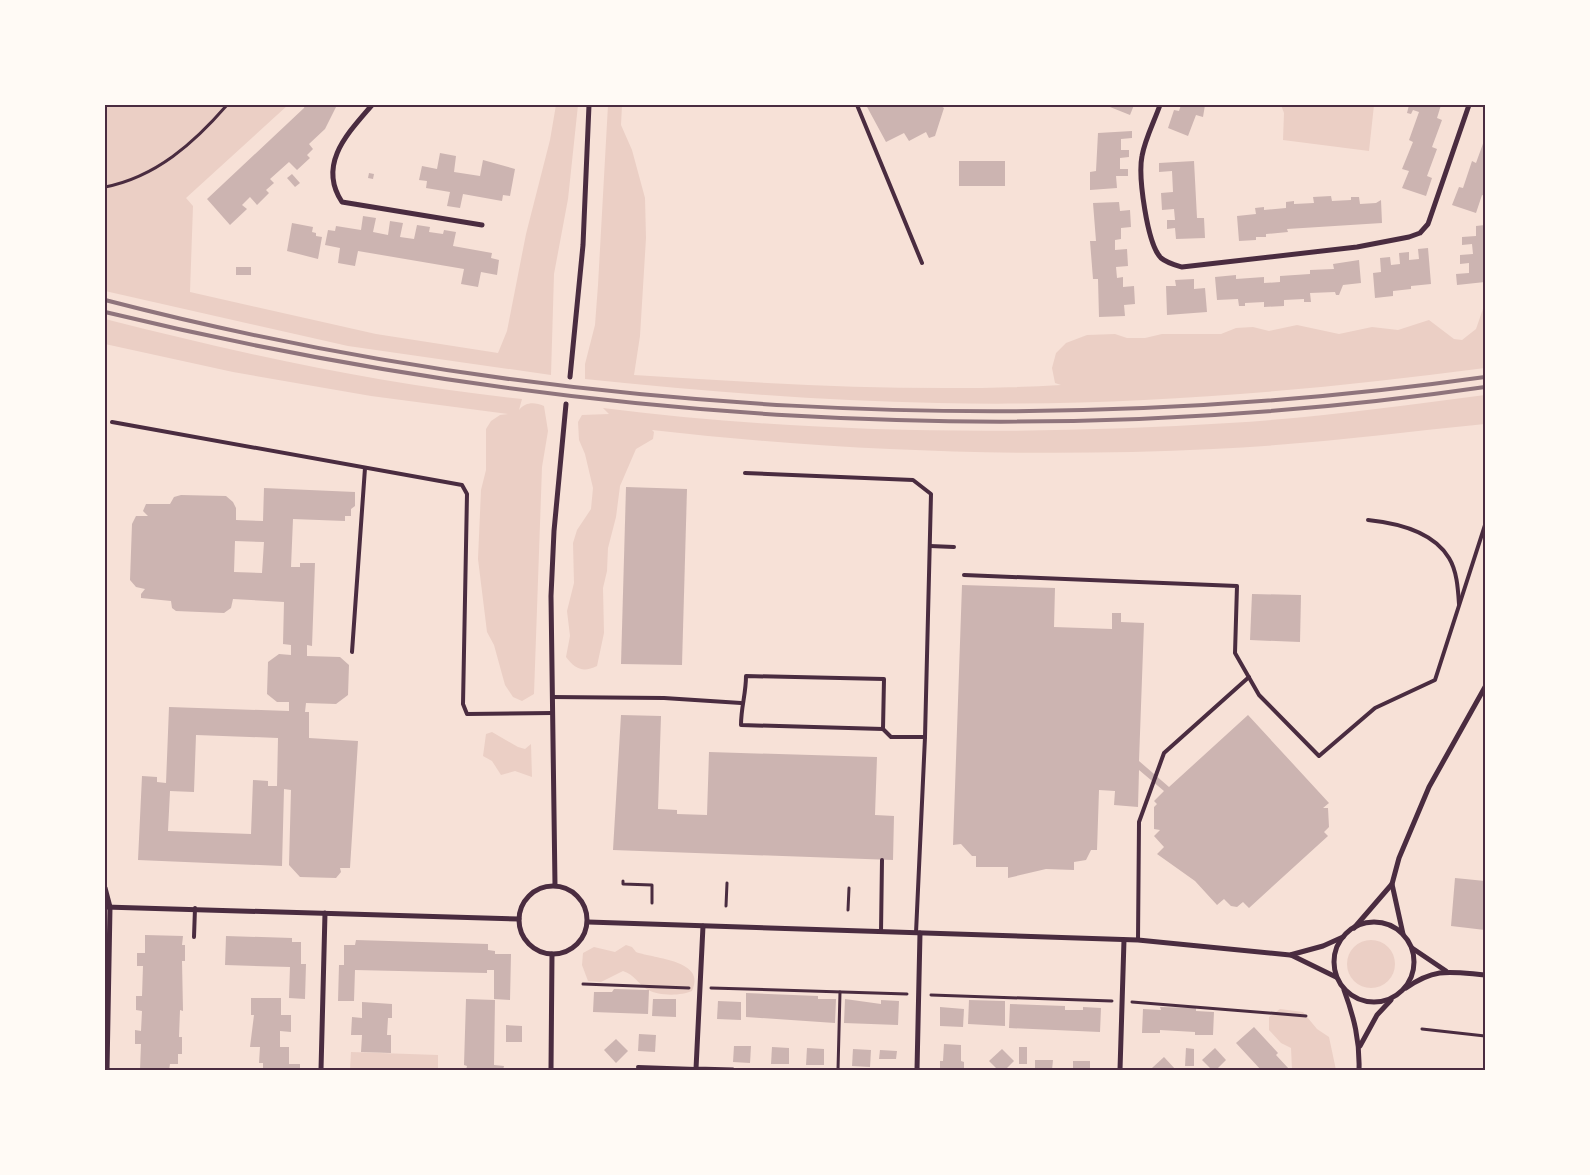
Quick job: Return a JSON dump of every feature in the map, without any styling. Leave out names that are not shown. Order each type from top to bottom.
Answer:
[{"type":"street","points":[[372,105],[338,148],[333,169],[333,189],[342,202],[482,226]]},
{"type":"street","points":[[570,377],[583,245],[588,105]]},
{"type":"street","points":[[1160,105],[1142,156],[1141,165],[1147,224],[1154,247],[1161,258],[1182,267],[1357,247],[1420,233],[1428,224],[1469,105]]},
{"type":"street","points":[[555,886],[551,596],[554,531],[566,404]]},
{"type":"street","points":[[1290,955],[1323,946],[1343,937],[1354,928],[1392,884],[1399,858],[1429,787],[1485,687]]},
{"type":"street","points":[[1392,884],[1404,935],[1411,947],[1414,969],[1404,990]]},
{"type":"street","points":[[544,886],[555,886],[575,893],[582,901],[588,922],[586,932],[572,949],[552,954],[535,950],[528,944],[520,928],[519,919],[526,898],[544,886]]},
{"type":"street","points":[[105,888],[108,907],[107,1070]]},
{"type":"street","points":[[108,907],[195,908],[519,919]]},
{"type":"street","points":[[321,1070],[324,913]]},
{"type":"street","points":[[588,922],[1138,940],[1290,955],[1336,977]]},
{"type":"street","points":[[1354,928],[1366,923],[1380,923],[1393,927],[1404,935]]},
{"type":"street","points":[[703,926],[696,1069],[732,1070]]},
{"type":"street","points":[[917,1070],[918,933]]},
{"type":"street","points":[[1343,937],[1334,956],[1336,977],[1344,989],[1354,1017],[1360,1047],[1359,1070]]},
{"type":"street","points":[[1120,1070],[1124,940]]},
{"type":"street","points":[[1411,947],[1447,971]]},
{"type":"street","points":[[551,1070],[552,954]]},
{"type":"street","points":[[1360,1047],[1377,1015],[1393,998],[1424,976],[1447,971],[1485,976]]},
{"type":"street","points":[[1344,989],[1354,998],[1367,1002],[1380,1002],[1393,998]]},
{"type":"lane","points":[[857,105],[922,263]]},
{"type":"lane","points":[[112,422],[462,485],[467,494],[462,704],[467,714],[552,713]]},
{"type":"lane","points":[[352,652],[366,468]]},
{"type":"lane","points":[[745,473],[913,480],[931,494],[918,933]]},
{"type":"lane","points":[[1368,520],[1411,528],[1432,540],[1449,558],[1457,582],[1459,606]]},
{"type":"lane","points":[[964,575],[1237,586],[1235,653],[1259,695],[1319,756],[1375,708],[1436,680],[1485,525]]},
{"type":"lane","points":[[930,546],[954,547]]},
{"type":"lane","points":[[883,729],[884,679],[746,676],[746,696],[741,703],[741,725],[883,729],[891,737],[925,737]]},
{"type":"lane","points":[[1138,940],[1139,822],[1164,754],[1249,677]]},
{"type":"lane","points":[[552,697],[664,698],[741,703]]},
{"type":"lane","points":[[881,932],[882,860]]},
{"type":"lane","points":[[194,937],[195,908]]},
{"type":"lane","points":[[638,1068],[696,1069]]},
{"type":"path","points":[[105,187],[125,183],[152,170],[179,153],[227,105]]},
{"type":"path","points":[[623,880],[623,884],[652,886],[652,903]]},
{"type":"path","points":[[726,906],[727,883]]},
{"type":"path","points":[[848,910],[849,888]]},
{"type":"path","points":[[583,984],[912,995]]},
{"type":"path","points":[[838,1070],[840,992]]},
{"type":"path","points":[[930,995],[1116,1001]]},
{"type":"path","points":[[1129,1002],[1306,1016]]},
{"type":"path","points":[[1422,1029],[1485,1036]]},
{"type":"shaded area","points":[[105,105],[288,105],[186,198],[193,206],[190,292],[376,334],[498,353],[507,331],[526,234],[550,140],[556,105],[578,105],[568,199],[554,274],[551,375],[348,346],[105,291]]},
{"type":"shaded area","points":[[608,105],[622,105],[621,125],[632,150],[645,198],[646,238],[640,336],[634,375],[901,388],[1061,385],[1055,383],[1052,368],[1056,353],[1066,343],[1087,335],[1115,334],[1127,338],[1145,338],[1162,334],[1221,334],[1236,328],[1253,327],[1269,331],[1297,325],[1339,334],[1372,327],[1398,330],[1429,320],[1454,339],[1462,340],[1476,329],[1485,303],[1485,368],[1281,391],[1144,400],[1007,404],[806,398],[585,379],[585,364],[595,325]]},
{"type":"shaded area","points":[[1281,105],[1374,105],[1369,151],[1283,140],[1284,113]]},
{"type":"shaded area","points":[[105,319],[260,356],[364,376],[469,393],[522,399],[519,410],[524,405],[530,404],[544,406],[548,431],[542,467],[534,694],[522,701],[513,697],[505,685],[494,645],[487,632],[478,559],[481,490],[486,470],[486,429],[491,421],[500,415],[508,414],[371,396],[233,372],[105,344]]},
{"type":"shaded area","points":[[1485,395],[1485,424],[1315,442],[1143,452],[1002,452],[862,448],[652,430],[654,432],[653,439],[636,449],[620,486],[616,517],[608,548],[607,571],[603,588],[604,633],[597,666],[580,669],[566,657],[570,636],[567,611],[574,583],[573,543],[577,530],[591,509],[593,488],[585,454],[579,440],[578,422],[582,415],[609,414],[603,408],[681,417],[837,428],[994,431],[1073,430],[1261,421]]},
{"type":"shaded area","points":[[492,732],[518,747],[525,749],[531,744],[532,777],[515,771],[501,775],[492,761],[483,756],[486,734]]},
{"type":"shaded area","points":[[1371,940],[1380,942],[1388,947],[1393,955],[1395,964],[1393,973],[1388,981],[1380,986],[1371,988],[1362,986],[1354,981],[1349,973],[1347,964],[1349,955],[1354,947],[1362,942]]},
{"type":"shaded area","points":[[626,945],[632,947],[636,952],[666,959],[686,967],[692,973],[695,981],[692,991],[670,995],[653,992],[623,971],[601,982],[588,981],[582,965],[583,953],[594,947],[615,952]]},
{"type":"shaded area","points":[[1280,1009],[1303,1012],[1317,1029],[1329,1037],[1336,1070],[1292,1070],[1291,1048],[1281,1043],[1269,1030],[1269,1017]]},
{"type":"shaded area","points":[[351,1052],[438,1055],[438,1070],[350,1070]]},
{"type":"building","points":[[305,105],[337,105],[325,129],[309,144],[313,149],[307,155],[310,158],[297,170],[289,162],[270,179],[274,183],[266,190],[269,193],[257,205],[250,197],[242,205],[247,209],[230,225],[207,199]]},
{"type":"building","points":[[866,105],[939,105],[944,108],[935,136],[929,138],[926,132],[909,141],[904,133],[886,142]]},
{"type":"building","points":[[1111,105],[1134,105],[1130,115],[1110,107]]},
{"type":"building","points":[[1181,105],[1205,105],[1203,117],[1196,115],[1188,136],[1168,128],[1174,110],[1179,111]]},
{"type":"building","points":[[1409,105],[1441,105],[1437,118],[1442,120],[1432,147],[1437,149],[1427,176],[1432,178],[1426,196],[1402,188],[1409,171],[1402,169],[1413,142],[1409,140],[1419,112],[1413,110],[1411,114],[1407,113]]},
{"type":"building","points":[[1132,131],[1132,138],[1121,139],[1121,150],[1129,150],[1129,157],[1120,158],[1120,169],[1128,169],[1128,176],[1116,176],[1117,188],[1090,190],[1090,172],[1096,171],[1098,133]]},
{"type":"building","points":[[1485,138],[1485,196],[1482,195],[1476,213],[1452,205],[1459,187],[1463,188],[1472,161],[1476,163]]},
{"type":"building","points":[[440,153],[456,156],[454,172],[480,176],[483,160],[515,169],[510,196],[503,195],[502,201],[463,194],[460,208],[447,206],[450,192],[426,188],[427,181],[419,180],[422,166],[437,169]]},
{"type":"building","points":[[959,161],[1005,161],[1005,186],[959,186]]},
{"type":"building","points":[[1194,161],[1197,218],[1204,218],[1205,238],[1176,239],[1175,228],[1167,229],[1167,220],[1175,220],[1174,209],[1162,210],[1161,193],[1173,192],[1172,171],[1159,172],[1159,163]]},
{"type":"building","points":[[369,173],[374,174],[373,179],[368,178]]},
{"type":"building","points":[[292,174],[300,183],[295,187],[287,178]]},
{"type":"building","points":[[1331,196],[1332,201],[1351,200],[1351,197],[1359,197],[1360,204],[1376,203],[1381,200],[1382,223],[1287,229],[1288,232],[1266,234],[1266,237],[1256,237],[1256,240],[1239,241],[1237,216],[1256,214],[1255,208],[1264,207],[1264,210],[1286,208],[1286,202],[1294,201],[1294,204],[1314,203],[1313,197]]},
{"type":"building","points":[[1119,202],[1120,211],[1130,210],[1131,227],[1121,228],[1121,239],[1115,240],[1115,250],[1127,249],[1128,266],[1116,267],[1117,278],[1123,277],[1123,287],[1134,286],[1135,304],[1124,305],[1125,316],[1099,317],[1098,279],[1093,279],[1090,241],[1096,241],[1093,203]]},
{"type":"building","points":[[363,216],[376,218],[373,232],[388,235],[390,221],[403,223],[400,237],[414,239],[417,225],[430,227],[429,232],[443,234],[444,230],[456,232],[453,246],[492,253],[491,258],[499,260],[497,275],[481,272],[478,287],[461,284],[464,269],[358,251],[355,266],[338,263],[340,248],[325,245],[328,230],[335,231],[336,226],[361,230]]},
{"type":"building","points":[[292,223],[313,227],[312,232],[316,233],[316,236],[322,237],[318,259],[287,251]]},
{"type":"building","points":[[1485,225],[1485,282],[1457,285],[1456,274],[1469,273],[1469,263],[1460,264],[1460,255],[1473,254],[1472,244],[1462,245],[1462,237],[1476,236],[1476,226]]},
{"type":"building","points":[[1428,248],[1431,284],[1411,286],[1411,289],[1393,291],[1393,296],[1375,298],[1373,273],[1381,272],[1380,258],[1390,257],[1391,265],[1400,264],[1399,253],[1409,252],[1409,260],[1419,259],[1418,249]]},
{"type":"building","points":[[1359,260],[1361,283],[1343,285],[1339,295],[1336,295],[1335,292],[1310,293],[1311,302],[1304,302],[1304,299],[1284,300],[1284,306],[1264,307],[1264,302],[1245,303],[1245,306],[1239,306],[1238,299],[1217,300],[1215,277],[1236,275],[1236,279],[1264,277],[1264,283],[1280,282],[1280,276],[1310,274],[1310,270],[1334,269],[1333,264]]},
{"type":"building","points":[[236,267],[251,267],[251,275],[236,275]]},
{"type":"building","points":[[1194,279],[1194,289],[1205,288],[1207,312],[1167,315],[1166,286],[1176,286],[1175,280]]},
{"type":"building","points":[[626,487],[687,489],[682,665],[621,664]]},
{"type":"building","points":[[264,488],[355,492],[355,506],[351,509],[351,516],[345,516],[345,521],[293,519],[291,567],[300,567],[300,563],[315,563],[312,646],[307,645],[307,656],[340,657],[349,665],[348,695],[336,704],[306,703],[305,712],[309,712],[309,738],[358,741],[350,868],[340,868],[341,872],[336,878],[300,877],[289,865],[291,790],[284,789],[282,866],[138,860],[142,776],[157,777],[157,782],[166,783],[169,707],[289,711],[289,702],[277,702],[267,694],[268,662],[279,654],[291,655],[291,645],[283,644],[284,602],[233,599],[231,608],[224,613],[176,611],[172,608],[171,601],[141,598],[141,594],[145,589],[136,587],[130,580],[132,524],[136,516],[148,516],[143,511],[146,504],[170,504],[174,497],[181,495],[226,496],[233,502],[236,508],[236,520],[263,521]],"holes":[[[235,541],[264,542],[262,573],[234,572]],[[196,735],[278,738],[277,786],[268,786],[268,781],[253,780],[251,834],[168,831],[170,791],[194,792]]]},
{"type":"building","points":[[962,585],[1055,588],[1054,627],[1112,629],[1112,613],[1121,613],[1121,622],[1144,623],[1139,761],[1169,787],[1248,715],[1329,803],[1323,808],[1328,808],[1329,827],[1324,832],[1328,836],[1249,908],[1243,902],[1237,907],[1231,906],[1224,899],[1217,905],[1195,881],[1157,854],[1164,847],[1154,836],[1160,830],[1154,829],[1154,807],[1157,804],[1154,801],[1164,791],[1139,770],[1138,807],[1114,805],[1115,791],[1099,790],[1097,850],[1091,850],[1086,860],[1074,862],[1074,870],[1046,869],[1008,878],[1008,867],[976,867],[976,856],[972,856],[961,844],[953,845]]},
{"type":"building","points":[[1252,594],[1301,595],[1300,642],[1250,640]]},
{"type":"building","points":[[621,715],[661,716],[658,809],[677,810],[677,814],[707,815],[709,752],[877,757],[875,815],[894,816],[893,860],[613,850]]},
{"type":"building","points":[[1455,878],[1485,881],[1485,930],[1451,926]]},
{"type":"building","points":[[145,935],[183,936],[182,945],[185,945],[185,961],[182,961],[183,1011],[180,1010],[179,1037],[182,1037],[182,1054],[178,1054],[178,1064],[170,1064],[169,1070],[140,1070],[141,1044],[135,1044],[135,1030],[141,1031],[142,1011],[136,1010],[136,996],[142,996],[143,966],[137,966],[137,953],[145,953]]},
{"type":"building","points":[[226,936],[292,938],[292,942],[301,942],[301,964],[306,964],[305,999],[289,998],[290,967],[225,965]]},
{"type":"building","points":[[356,940],[488,944],[488,950],[495,951],[495,954],[511,954],[510,1000],[494,999],[494,970],[487,970],[487,973],[355,970],[354,1001],[338,1001],[339,965],[344,965],[344,945],[355,945]]},
{"type":"building","points":[[614,989],[649,990],[648,1014],[593,1012],[594,992],[612,992]]},
{"type":"building","points":[[746,993],[818,996],[818,999],[836,999],[835,1023],[746,1017]]},
{"type":"building","points":[[251,998],[281,998],[281,1015],[291,1015],[291,1032],[280,1031],[280,1047],[289,1047],[289,1064],[300,1064],[300,1070],[263,1070],[263,1063],[259,1063],[260,1047],[250,1047],[254,1015],[251,1015]]},
{"type":"building","points":[[466,999],[495,1000],[494,1065],[504,1066],[503,1070],[466,1070],[467,1066],[464,1065]]},
{"type":"building","points":[[653,999],[676,999],[676,1017],[652,1016]]},
{"type":"building","points":[[845,999],[881,1004],[881,1000],[899,1001],[898,1025],[844,1023]]},
{"type":"building","points":[[969,1000],[1005,1001],[1005,1026],[968,1024]]},
{"type":"building","points":[[718,1001],[741,1002],[741,1020],[717,1019]]},
{"type":"building","points":[[362,1002],[392,1004],[392,1018],[388,1018],[387,1035],[391,1035],[391,1053],[361,1052],[362,1035],[351,1035],[352,1017],[362,1018]]},
{"type":"building","points":[[1010,1004],[1065,1006],[1065,1010],[1083,1010],[1083,1007],[1101,1008],[1100,1032],[1009,1028]]},
{"type":"building","points":[[940,1007],[964,1009],[963,1027],[940,1026]]},
{"type":"building","points":[[1160,1007],[1196,1008],[1196,1011],[1214,1012],[1213,1035],[1195,1035],[1195,1032],[1160,1030],[1160,1033],[1142,1033],[1143,1009],[1161,1010]]},
{"type":"building","points":[[506,1025],[522,1026],[522,1042],[506,1042]]},
{"type":"building","points":[[1254,1027],[1278,1053],[1276,1055],[1288,1070],[1261,1070],[1236,1043]]},
{"type":"building","points":[[639,1034],[656,1035],[655,1052],[638,1051]]},
{"type":"building","points":[[616,1039],[628,1051],[616,1063],[604,1050]]},
{"type":"building","points":[[944,1044],[961,1045],[961,1061],[964,1062],[964,1070],[940,1070],[940,1061],[943,1061]]},
{"type":"building","points":[[734,1046],[751,1046],[750,1063],[733,1062]]},
{"type":"building","points":[[772,1047],[789,1048],[789,1064],[771,1064]]},
{"type":"building","points":[[1019,1047],[1027,1047],[1027,1064],[1019,1064]]},
{"type":"building","points":[[807,1048],[824,1049],[824,1065],[806,1065]]},
{"type":"building","points":[[1186,1048],[1194,1049],[1194,1066],[1185,1066]]},
{"type":"building","points":[[1215,1048],[1226,1060],[1216,1070],[1212,1070],[1202,1060]]},
{"type":"building","points":[[853,1049],[871,1050],[870,1067],[852,1066]]},
{"type":"building","points":[[1002,1049],[1014,1061],[1005,1070],[998,1070],[989,1061]]},
{"type":"building","points":[[880,1050],[897,1051],[896,1059],[879,1059]]},
{"type":"building","points":[[1164,1057],[1176,1070],[1152,1068]]},
{"type":"building","points":[[1035,1060],[1053,1060],[1052,1070],[1035,1070]]},
{"type":"building","points":[[1073,1061],[1090,1061],[1090,1070],[1073,1070]]},
{"type":"railway","points":[[105,300],[273,339],[444,370],[617,392],[791,406],[966,411],[1140,408],[1314,397],[1485,377]]},
{"type":"railway","points":[[105,312],[275,349],[446,379],[619,401],[792,416],[965,421],[1139,419],[1312,407],[1485,387]]}]
